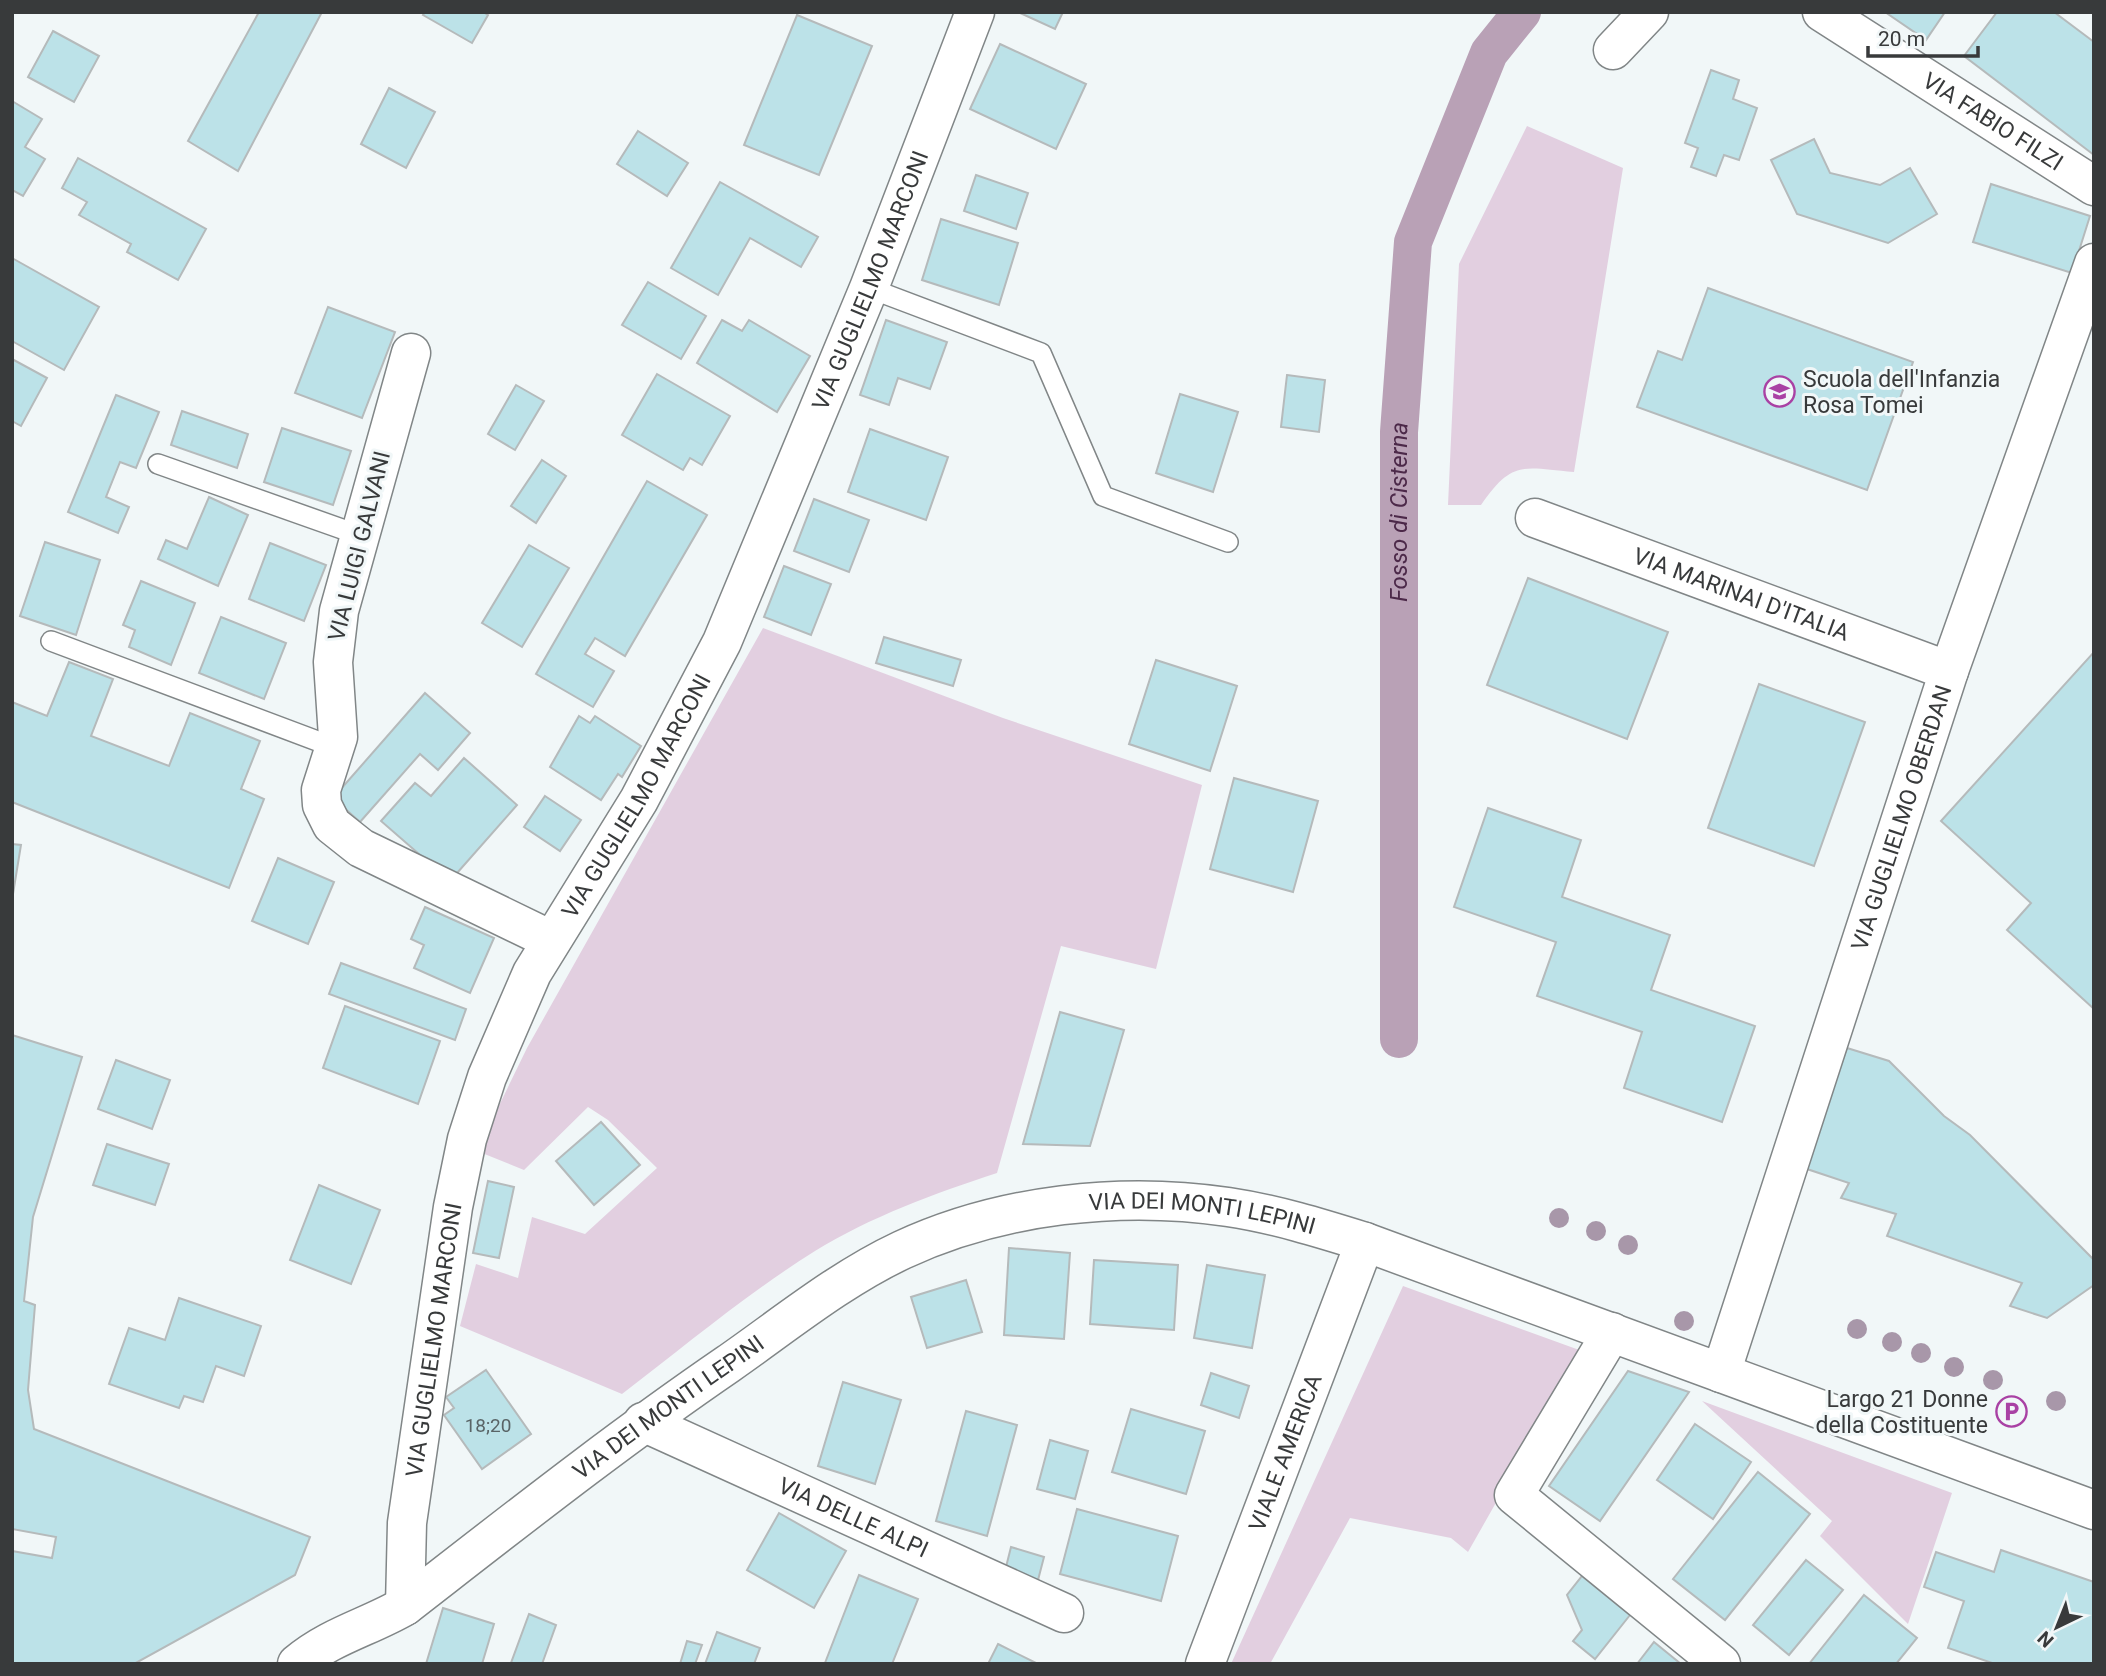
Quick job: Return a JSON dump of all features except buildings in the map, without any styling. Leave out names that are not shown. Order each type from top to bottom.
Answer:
[{"type":"street","points":[[1613,50],[1648,12]]},
{"type":"street","name":"VIA FABIO FILZI","points":[[1822,12],[2094,186]]},
{"type":"street","name":"VIA GUGLIELMO MARCONI","points":[[394,1612],[459,1172],[487,1077],[532,973],[639,800],[706,674],[757,562],[869,288],[971,13]]},
{"type":"street","name":"VIA GUGLIELMO OBERDAN","points":[[1721,1373],[1949,671],[2094,263]]},
{"type":"street","name":"VIA LUIGI GALVANI","points":[[411,352],[339,611],[333,646],[339,725],[336,748],[321,790],[322,805],[332,825],[345,837],[551,940]]},
{"type":"street","name":"VIA MARINAI D'ITALIA","points":[[1535,517],[1949,671]]},
{"type":"street","name":"VIA DEI MONTI LEPINI","points":[[350,1664],[394,1612],[643,1422],[878,1263],[927,1240],[993,1219],[1115,1201],[1188,1202],[1268,1214],[1365,1242],[2094,1510]]},
{"type":"street","name":"VIALE AMERICA","points":[[1205,1664],[1365,1242]]},
{"type":"street","points":[[1612,1332],[1514,1495],[1721,1664]]},
{"type":"street","name":"VIA DELLE ALPI","points":[[643,1422],[1064,1613]]},
{"type":"street","name":"VIA DEI MONTI LEPINI","points":[[297,1664],[351,1629],[394,1612]]},
{"type":"lane","points":[[869,288],[1041,353],[1102,496],[1228,542]]},
{"type":"lane","points":[[158,464],[359,535]]},
{"type":"lane","points":[[51,641],[336,748]]},
{"type":"shaded area","points":[[1527,126],[1623,168],[1574,472],[1520,470],[1502,480],[1481,505],[1448,505],[1459,264]]},
{"type":"shaded area","points":[[763,628],[1003,718],[1202,785],[1156,969],[1061,946],[997,1173],[904,1207],[858,1227],[815,1251],[741,1302],[622,1394],[460,1326],[476,1264],[518,1278],[532,1217],[585,1234],[657,1168],[608,1120],[588,1107],[524,1170],[482,1153],[493,1118],[527,1048]]},
{"type":"shaded area","points":[[1403,1286],[1582,1351],[1468,1552],[1451,1538],[1350,1518],[1270,1664],[1231,1664]]},
{"type":"shaded area","points":[[1702,1401],[1952,1493],[1908,1624],[1820,1536],[1832,1521]]},
{"type":"waterway","name":"Fosso di Cisterna","points":[[1399,1039],[1399,432],[1413,242],[1489,53],[1522,12]]},
{"type":"place","name":"Scuola dell'Infanzia Rosa Tomei","points":[[1780,392]]},
{"type":"place","name":"Largo 21 Donne della Costituente","points":[[2011,1412]]}]
